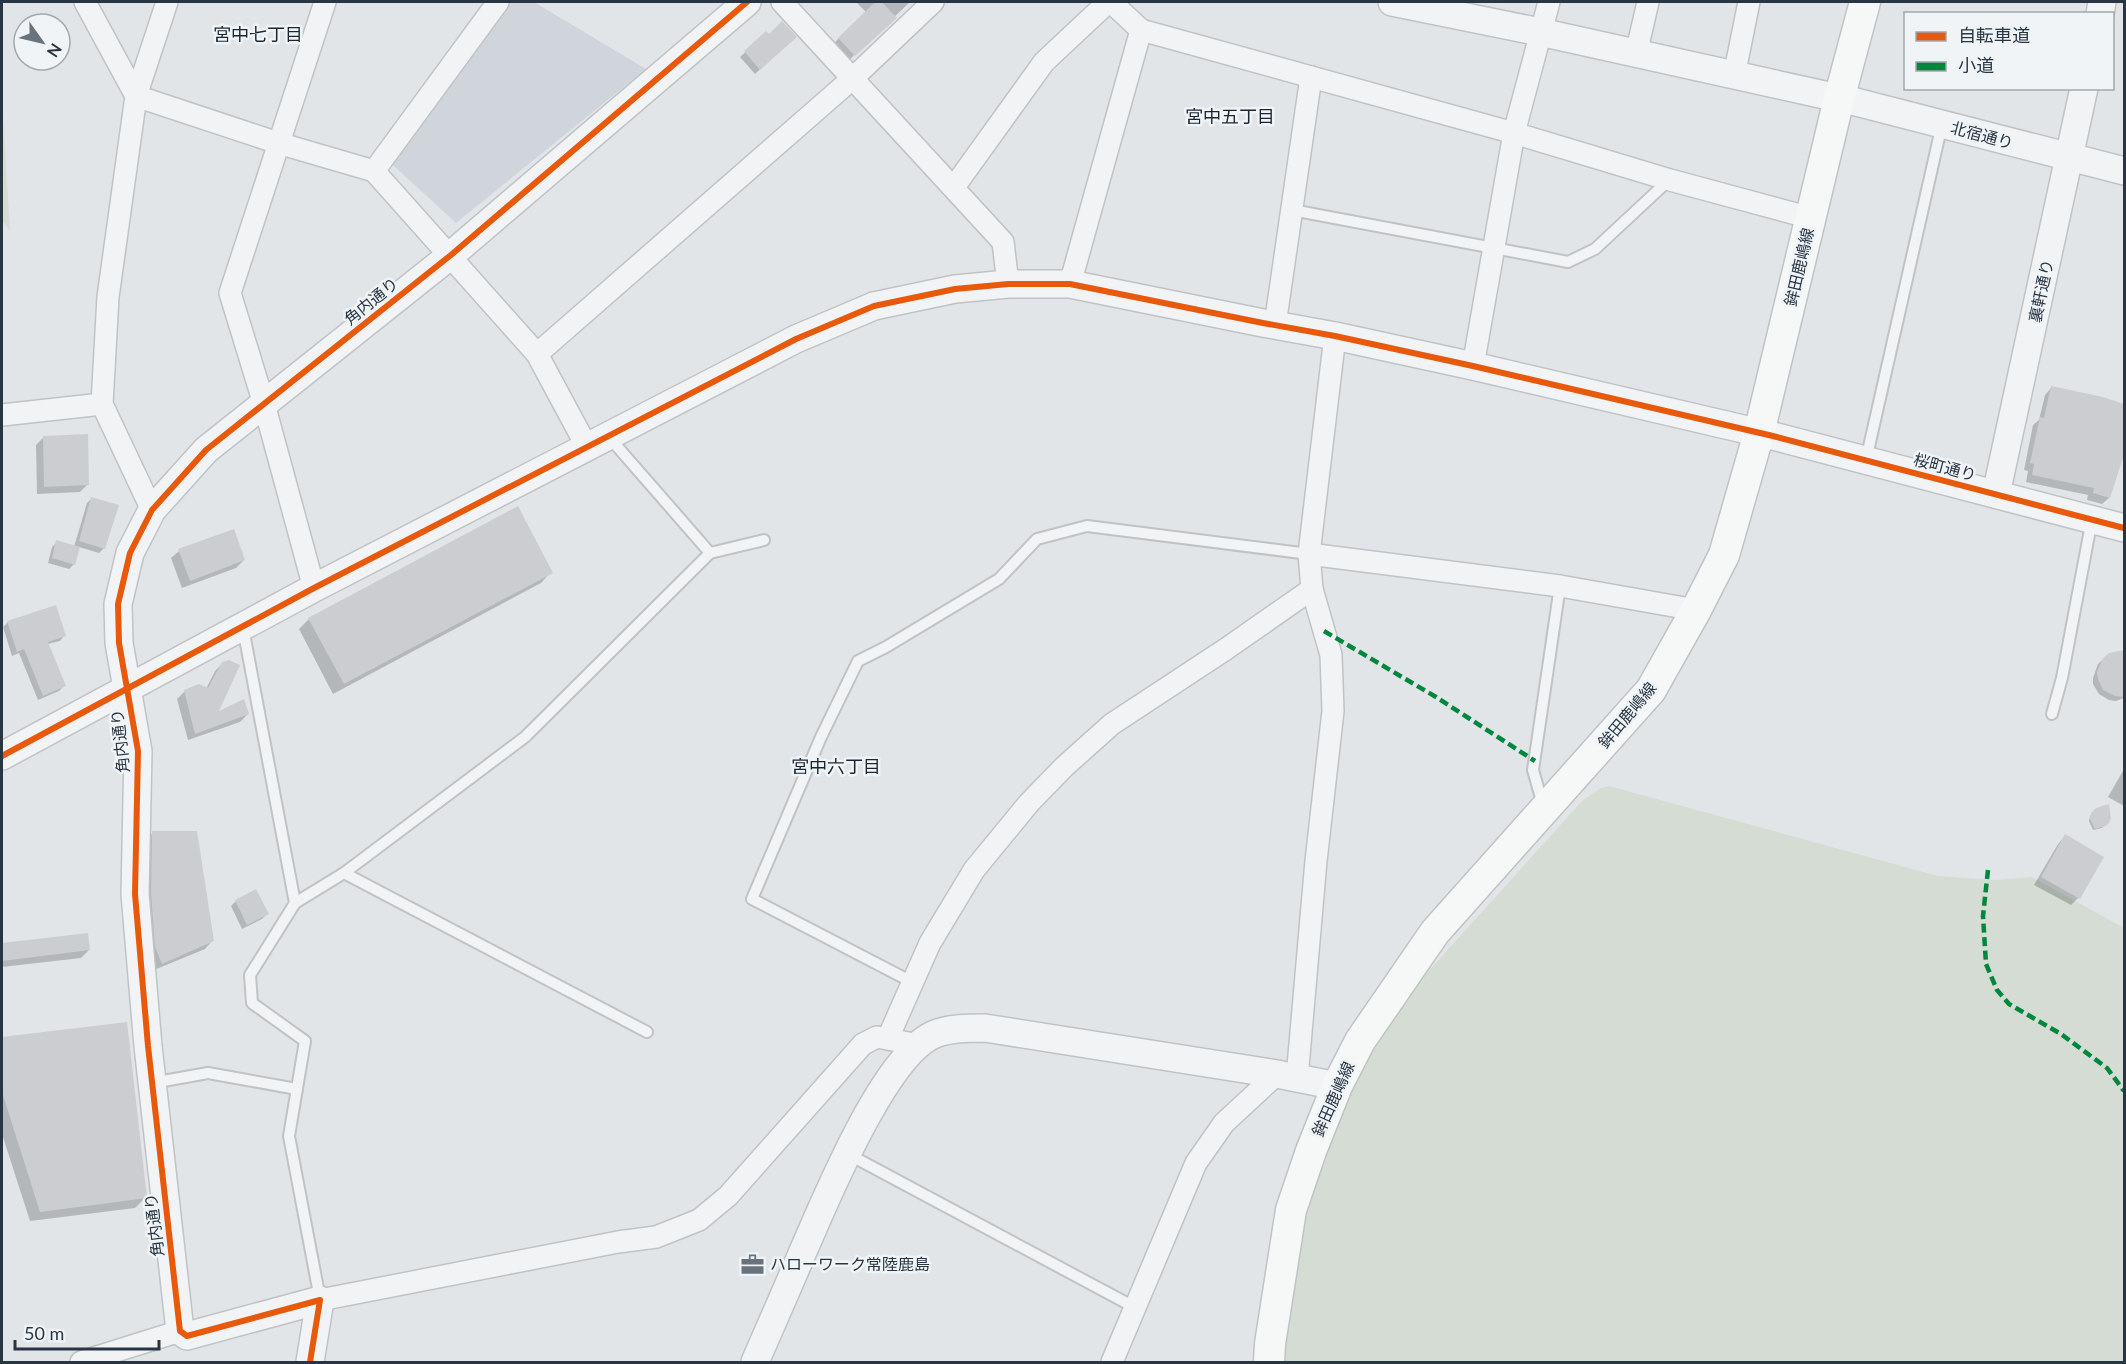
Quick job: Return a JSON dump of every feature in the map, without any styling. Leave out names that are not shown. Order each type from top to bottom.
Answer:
[{"type":"main road","name":"鉾田鹿嶋線","points":[[1269,1362],[1292,1210],[1311,1151],[1337,1086],[1360,1041],[1436,932],[1651,690],[1724,555],[1759,433],[1839,99],[1865,2]]},
{"type":"street","points":[[85,2],[136,96],[278,143],[374,171],[537,354],[598,441]]},
{"type":"street","points":[[152,510],[102,404],[108,297],[136,96],[167,2]]},
{"type":"street","points":[[314,588],[264,404],[230,292],[325,2]]},
{"type":"street","points":[[374,171],[498,2]]},
{"type":"street","name":"角内通り","points":[[180,1331],[152,1083],[135,894],[138,751],[119,643],[118,604],[130,552],[152,510],[206,450],[451,255],[747,2]]},
{"type":"street","points":[[782,2],[1003,242],[1008,284]]},
{"type":"street","points":[[537,354],[853,78],[933,2]]},
{"type":"street","points":[[954,187],[1044,62],[1109,2],[1141,30],[1810,218]]},
{"type":"street","name":"北宿通り","points":[[1392,2],[1540,32],[1839,99],[2124,171]]},
{"type":"street","points":[[1473,366],[1514,134],[1549,2]]},
{"type":"street","points":[[1636,54],[1648,2]]},
{"type":"street","points":[[1734,76],[1749,2]]},
{"type":"street","points":[[1070,284],[1141,30]]},
{"type":"street","points":[[1275,326],[1311,77]]},
{"type":"street","name":"裏軒通り","points":[[1996,494],[2084,90]]},
{"type":"street","name":"桜町通り","points":[[3,752],[796,339],[874,306],[955,289],[1008,284],[1070,284],[1335,336],[1759,433],[2124,528]]},
{"type":"street","points":[[1112,1362],[1196,1162],[1224,1123],[1287,1076],[1316,861],[1333,711],[1331,655],[1312,589],[1309,554],[1335,336]]},
{"type":"street","points":[[2,415],[102,404]]},
{"type":"street","points":[[1309,554],[1560,586],[1696,610]]},
{"type":"street","points":[[888,1038],[930,943],[974,870],[1029,802],[1112,724],[1312,589]]},
{"type":"street","points":[[755,1362],[846,1153],[897,1068],[919,1045],[935,1034],[961,1029],[985,1028],[1337,1086]]},
{"type":"street","points":[[81,1362],[180,1331],[187,1336],[320,1300],[618,1242],[656,1237],[699,1220],[728,1197],[863,1044],[878,1037],[919,1045]]},
{"type":"street","points":[[310,1362],[320,1300]]},
{"type":"lane","points":[[1866,460],[1942,124]]},
{"type":"lane","points":[[1292,210],[1568,262],[1595,249],[1670,180]]},
{"type":"lane","points":[[598,441],[710,553]]},
{"type":"lane","points":[[2052,714],[2062,678],[2092,519]]},
{"type":"lane","points":[[912,982],[752,899],[821,737],[858,661],[886,647],[999,579],[1037,539],[1087,526],[1309,554]]},
{"type":"lane","points":[[320,1300],[290,1136],[304,1041],[252,1003],[250,975],[295,903],[344,873],[525,737],[710,553],[764,540]]},
{"type":"lane","points":[[1544,811],[1533,770],[1560,586]]},
{"type":"lane","points":[[243,627],[295,903]]},
{"type":"lane","points":[[344,873],[647,1032]]},
{"type":"lane","points":[[152,1083],[208,1073],[297,1089]]},
{"type":"lane","points":[[846,1153],[1134,1307]]},
{"type":"shaded area","points":[[509,2],[534,2],[646,69],[456,223],[393,165]]},
{"type":"shaded area","points":[[2,101],[10,231],[2,220]]},
{"type":"shaded area","points":[[1609,786],[1938,876],[1995,880],[2032,877],[2124,928],[2124,1362],[1279,1362],[1303,1210],[1320,1154],[1363,1066],[1397,1006],[1583,800],[1601,788]]},
{"type":"building","points":[[875,2],[882,2],[897,18],[855,56],[838,38]]},
{"type":"building","points":[[782,21],[797,37],[760,70],[744,51],[766,31],[769,34]]},
{"type":"building","points":[[2051,386],[2124,404],[2124,455],[2110,498],[2093,493],[2094,488],[2032,475],[2034,464],[2030,463],[2040,417],[2044,418]]},
{"type":"building","points":[[88,434],[89,485],[44,487],[43,436]]},
{"type":"building","points":[[91,497],[119,505],[105,549],[79,541]]},
{"type":"building","points":[[518,506],[553,573],[344,684],[308,618]]},
{"type":"building","points":[[234,529],[245,560],[190,581],[178,549]]},
{"type":"building","points":[[56,540],[80,547],[75,565],[52,558]]},
{"type":"building","points":[[56,605],[66,636],[48,642],[66,686],[43,696],[24,649],[17,652],[7,621]]},
{"type":"building","points":[[2124,650],[2124,697],[2115,696],[2103,690],[2097,672],[2103,658],[2109,653]]},
{"type":"building","points":[[229,660],[240,665],[219,711],[244,699],[249,714],[195,734],[184,690],[199,684],[208,688],[222,662]]},
{"type":"building","points":[[2109,804],[2111,818],[2109,823],[2095,829],[2090,819],[2091,813],[2096,808]]},
{"type":"building","points":[[152,831],[197,831],[214,941],[162,964],[155,947],[151,893]]},
{"type":"building","points":[[2065,834],[2104,857],[2080,899],[2041,877]]},
{"type":"building","points":[[256,889],[269,914],[247,925],[235,900]]},
{"type":"building","points":[[88,933],[90,950],[2,961],[2,943]]},
{"type":"building","points":[[127,1022],[147,1198],[40,1212],[2,1092],[2,1037]]},
{"type":"marked path","points":[[1324,631],[1436,697],[1535,761]]},
{"type":"marked path","points":[[1988,870],[1983,916],[1986,964],[1997,990],[2009,1004],[2061,1034],[2107,1068],[2124,1091]]},
{"type":"cycle path","points":[[310,1362],[320,1300],[187,1336],[180,1331],[148,1046],[135,894],[138,751],[119,643],[118,604],[130,553],[152,510],[206,450],[451,255],[747,2]]},
{"type":"cycle path","points":[[2,756],[314,588],[796,339],[874,306],[955,289],[1008,284],[1070,284],[1335,336],[1773,436],[2124,528]]},
{"type":"place","name":"ハローワーク常陸鹿島","points":[[752,1264]]},
{"type":"district","name":"宮中七丁目","points":[[258,35]]},
{"type":"district","name":"宮中五丁目","points":[[1230,117]]},
{"type":"district","name":"宮中六丁目","points":[[836,767]]}]
